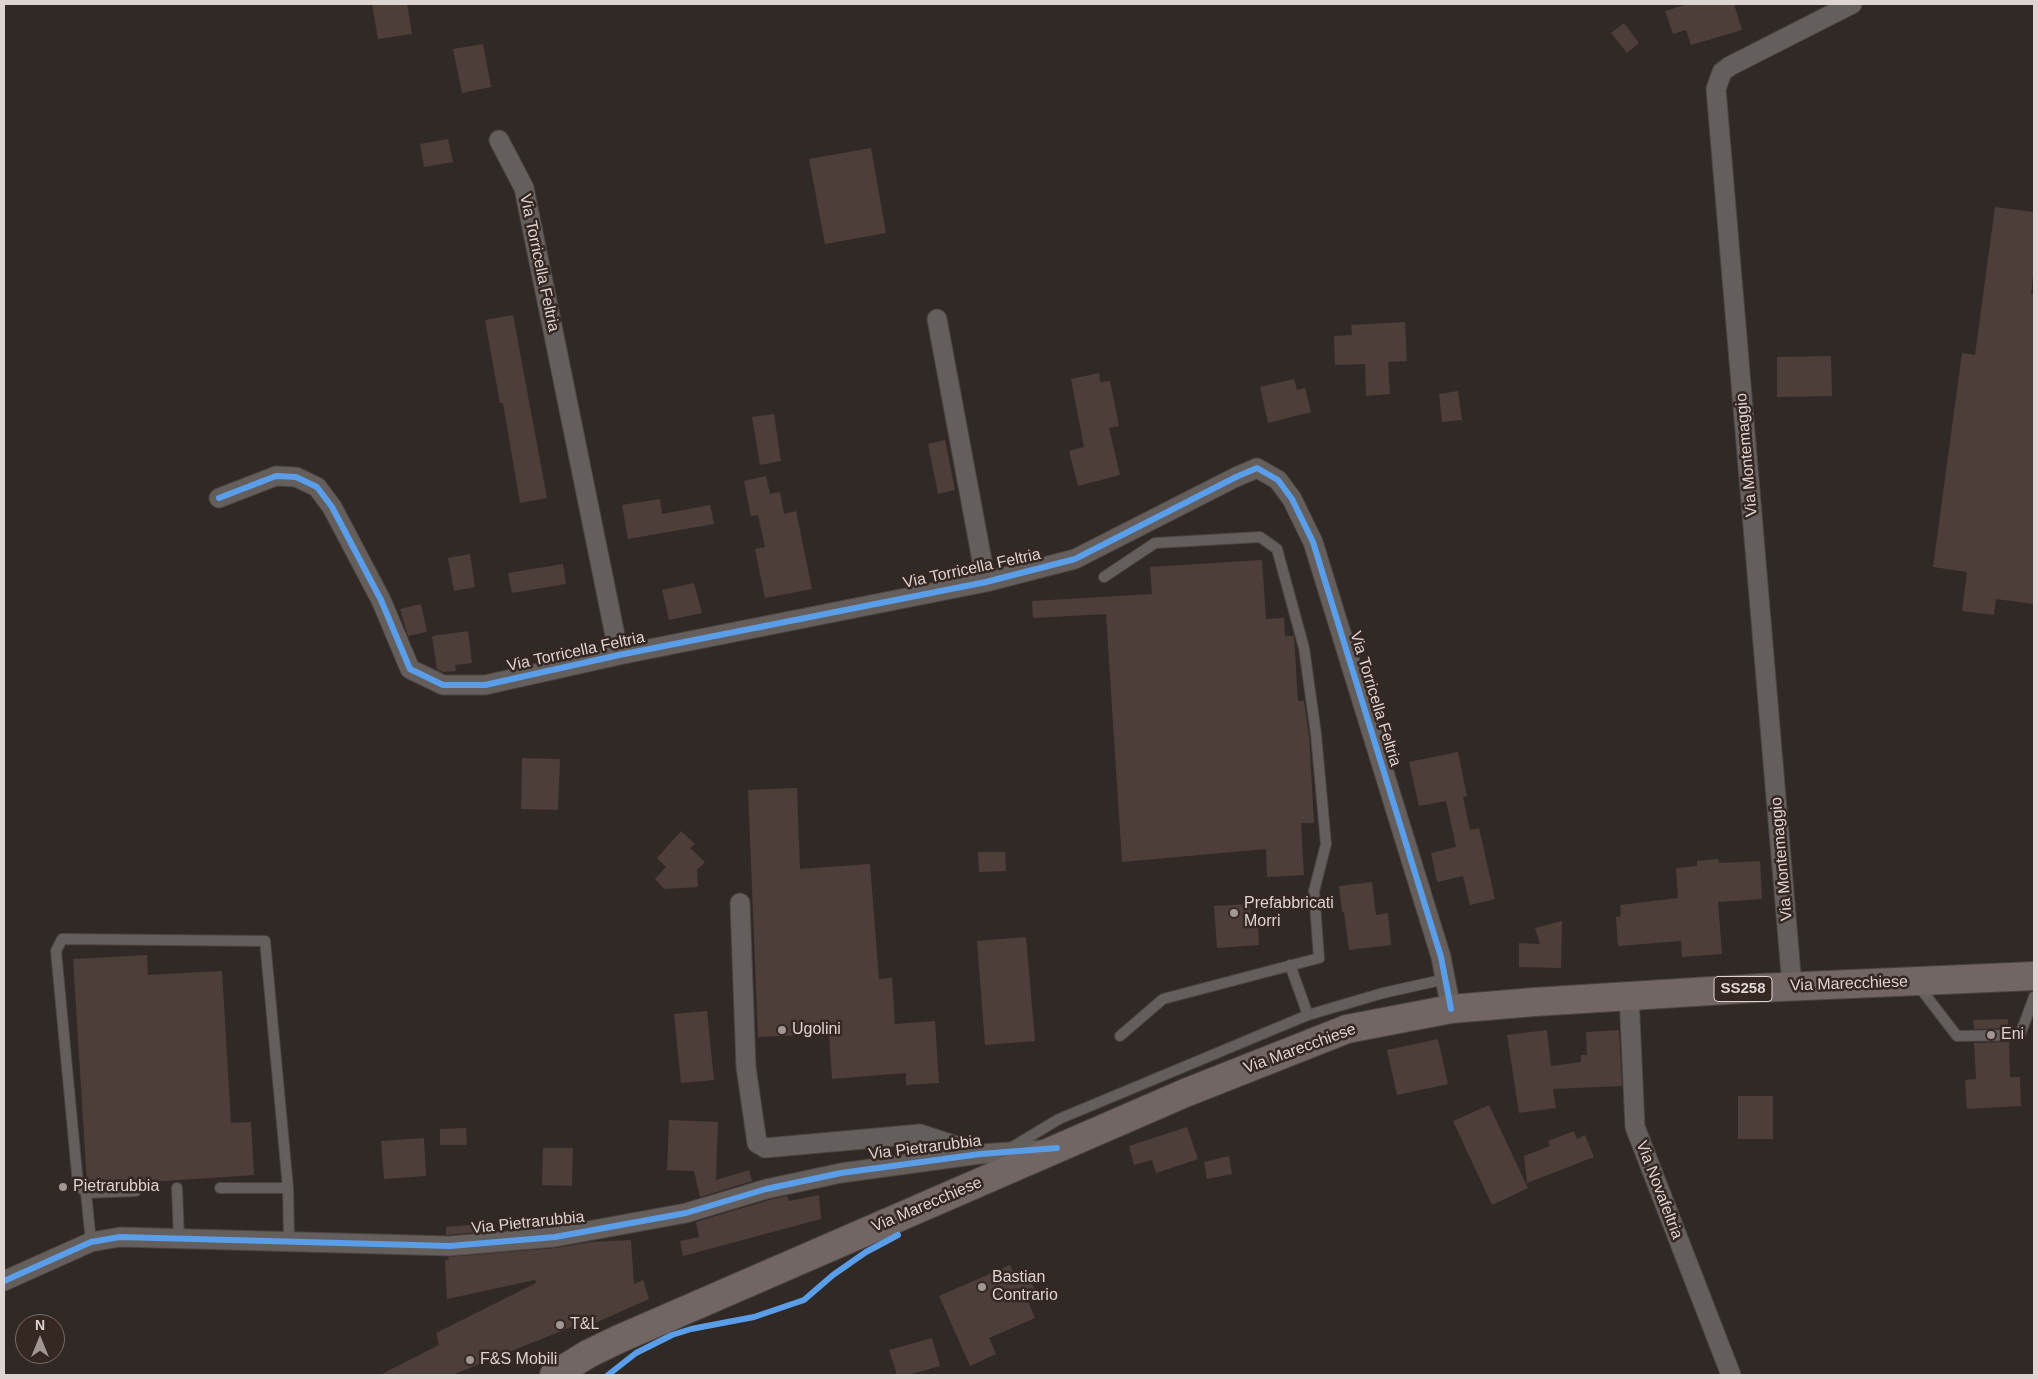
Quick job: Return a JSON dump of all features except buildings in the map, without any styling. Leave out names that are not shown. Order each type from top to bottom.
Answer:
[{"type":"main road","name":"Via Marecchiese","points":[[554,1375],[588,1354],[619,1339],[1185,1093],[1347,1029],[1451,1009],[1629,995],[2034,976]]},
{"type":"main road","name":"Via Marecchiese","points":[[590,1375],[619,1339]]},
{"type":"street","name":"Via Montemaggio","points":[[1792,986],[1716,89],[1722,72],[1730,66],[1852,4]]},
{"type":"street","name":"Via Torricella Feltria","points":[[498,140],[524,188],[618,655]]},
{"type":"street","name":"Via Torricella Feltria","points":[[938,319],[986,582]]},
{"type":"street","name":"Via Torricella Feltria","points":[[218,498],[276,476],[296,477],[316,487],[332,508],[381,600],[410,669],[443,685],[485,685],[618,655],[986,582],[1076,560],[1236,477],[1258,468],[1278,480],[1292,500],[1312,542],[1438,948],[1446,978],[1451,1009]]},
{"type":"street","name":"Via Pietrarubbia","points":[[740,903],[746,1067],[757,1143],[765,1148],[797,1141],[920,1134],[980,1154]]},
{"type":"street","name":"Via Novafeltria","points":[[1629,995],[1635,1127],[1730,1375]]},
{"type":"street","name":"Via Pietrarubbia","points":[[4,1281],[91,1242],[120,1237],[289,1240],[450,1246],[555,1237],[686,1213],[766,1189],[840,1173],[980,1154],[1057,1148]]},
{"type":"lane","points":[[1104,577],[1155,543],[1260,537],[1277,549],[1304,648],[1316,734],[1326,844],[1314,891],[1319,958],[1163,999],[1120,1036]]},
{"type":"lane","points":[[91,1242],[86,1193],[78,1184],[56,951],[62,939],[265,941],[288,1188],[289,1240]]},
{"type":"lane","points":[[1290,965],[1308,1015]]},
{"type":"lane","points":[[1002,1153],[1059,1119],[1308,1015],[1383,993],[1446,978]]},
{"type":"lane","points":[[1915,981],[1957,1036],[2020,1035],[2034,997]]},
{"type":"lane","points":[[177,1188],[179,1238]]},
{"type":"lane","points":[[220,1188],[288,1188]]},
{"type":"lane","points":[[86,1193],[136,1191]]},
{"type":"cycle path","points":[[219,498],[276,476],[296,477],[317,487],[332,507],[381,600],[410,669],[443,685],[485,685],[619,655],[986,582],[1075,559],[1257,468],[1278,480],[1292,499],[1313,542],[1441,957],[1451,1009]]},
{"type":"cycle path","points":[[4,1281],[91,1242],[120,1237],[450,1246],[555,1237],[686,1213],[766,1189],[841,1173],[980,1154],[1057,1148]]},
{"type":"cycle path","points":[[608,1375],[636,1353],[672,1335],[691,1329],[754,1317],[804,1300],[833,1275],[866,1252],[898,1235]]},
{"type":"place","name":"Prefabbricati Morri","points":[[1234,913]]},
{"type":"place","name":"Ugolini","points":[[782,1030]]},
{"type":"place","name":"Eni","points":[[1991,1035]]},
{"type":"place","name":"Pietrarubbia","points":[[63,1187]]},
{"type":"place","name":"Bastian Contrario","points":[[982,1287]]},
{"type":"place","name":"T&L","points":[[560,1325]]},
{"type":"place","name":"F&S Mobili","points":[[470,1360]]}]
